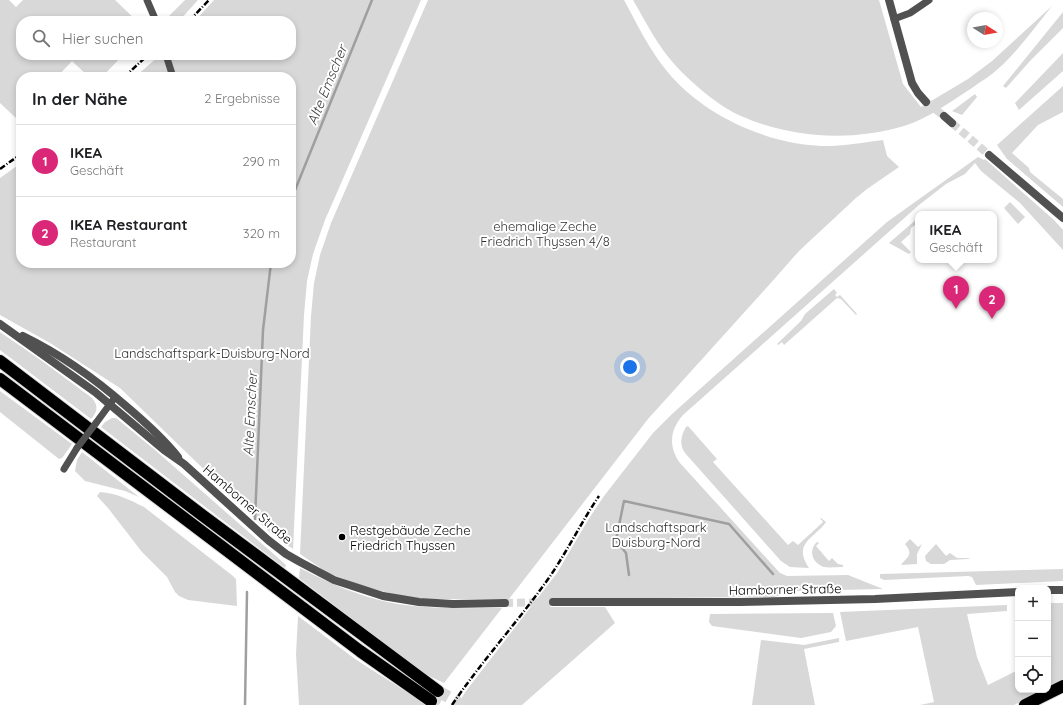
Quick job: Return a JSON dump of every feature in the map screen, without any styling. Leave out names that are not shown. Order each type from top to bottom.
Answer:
[{"type":"highway","points":[[0,361],[202,515],[435,696],[353,647],[0,379]]},
{"type":"highway","points":[[1024,705],[1063,686]]},
{"type":"street","points":[[148,0],[154,16]]},
{"type":"street","points":[[889,0],[912,83],[926,102]]},
{"type":"street","points":[[894,19],[910,13],[928,0]]},
{"type":"street","points":[[168,60],[171,72]]},
{"type":"street","points":[[944,116],[952,123]]},
{"type":"street","points":[[989,155],[1063,218]]},
{"type":"street","name":"Hamborner Straße","points":[[1,324],[71,362],[95,379],[167,443],[184,464]]},
{"type":"street","name":"Hamborner Straße","points":[[1,324],[78,380],[164,450],[184,464],[250,524],[286,554],[334,580],[383,596],[419,602],[453,604],[505,603]]},
{"type":"street","points":[[64,469],[77,448],[116,397]]},
{"type":"street","points":[[1051,590],[1063,590]]},
{"type":"street","name":"Hamborner Straße","points":[[552,602],[740,602],[875,599],[1015,592]]},
{"type":"green space","points":[[0,0],[9,0],[16,7],[23,0],[115,0],[132,16],[16,16],[16,60],[118,60],[107,72],[84,72],[72,61],[62,72],[16,72],[16,118],[0,103]]},
{"type":"green space","points":[[185,0],[198,0],[184,16],[169,16]]},
{"type":"green space","name":"Landschaftspark-Duisburg-Nord","points":[[214,0],[421,0],[325,220],[313,254],[307,281],[304,315],[293,549],[273,535],[255,519],[120,388],[50,343],[0,315],[0,178],[16,167],[16,268],[296,268],[296,72],[141,72],[154,60],[296,60],[296,16],[200,16]]},
{"type":"green space","name":"ehemalige Zeche Friedrich Thyssen 4/8","points":[[428,0],[624,0],[649,45],[666,70],[682,87],[719,115],[763,135],[809,145],[832,146],[883,140],[887,156],[899,167],[856,198],[799,251],[648,419],[509,599],[424,599],[393,594],[363,586],[328,573],[300,554],[311,316],[314,283],[320,255],[331,223]]},
{"type":"green space","points":[[633,0],[879,0],[903,84],[921,107],[968,79],[992,61],[1052,6],[1020,46],[996,71],[939,109],[922,119],[904,126],[884,131],[842,136],[800,133],[780,129],[741,116],[715,101],[683,73],[670,59]]},
{"type":"green space","points":[[1063,12],[1063,28],[1006,88],[1003,86]]},
{"type":"green space","points":[[1063,53],[1063,71],[1019,110],[1015,103]]},
{"type":"green space","points":[[1063,86],[1063,112],[1038,125],[1012,153],[1029,168],[1030,172],[1063,199],[1063,207],[1007,159],[997,145]]},
{"type":"green space","points":[[975,94],[977,97],[962,115],[952,111]]},
{"type":"green space","name":"Landschaftspark Duisburg-Nord","points":[[978,157],[984,160],[985,159],[1054,220],[1063,230],[1063,250],[1020,203],[981,171],[975,163],[965,174],[946,184],[919,205],[683,415],[675,426],[673,432],[672,444],[676,457],[680,463],[780,573],[787,576],[848,575],[883,589],[791,591],[775,597],[556,598],[550,607],[605,607],[615,623],[522,705],[457,705],[466,691],[557,573],[604,496],[653,433],[672,414],[887,222]]},
{"type":"green space","points":[[1010,202],[1025,217],[1018,224],[1004,208]]},
{"type":"green space","points":[[915,221],[915,225],[911,228],[910,234],[901,242],[911,252],[909,254],[889,243]]},
{"type":"green space","points":[[834,289],[837,293],[835,295],[837,297],[840,295],[857,314],[856,315],[841,299],[837,298],[784,345],[782,342],[778,345],[777,344],[801,321],[805,314]]},
{"type":"green space","points":[[0,332],[92,398],[96,404],[96,409],[95,414],[91,419],[0,350]]},
{"type":"green space","points":[[0,391],[72,444],[62,458],[59,459],[0,412]]},
{"type":"green space","points":[[112,418],[116,418],[155,450],[286,565],[285,568],[101,427],[105,422]]},
{"type":"green space","points":[[688,426],[717,459],[713,462],[788,545],[793,541],[798,545],[823,522],[820,518],[826,522],[811,537],[804,547],[804,560],[809,568],[790,567],[781,561],[685,453],[681,440],[684,430]]},
{"type":"green space","points":[[82,452],[139,497],[125,491],[85,481],[75,471],[77,460]]},
{"type":"green space","points":[[100,492],[117,495],[144,507],[233,576],[236,579],[237,606],[188,600],[179,596],[175,592],[167,577],[142,552],[97,496]]},
{"type":"green space","points":[[910,539],[918,547],[922,544],[917,554],[917,564],[901,565],[909,556],[908,548],[905,544]]},
{"type":"green space","points":[[817,542],[819,543],[816,546],[829,561],[832,558],[838,564],[843,565],[843,567],[824,567],[817,563],[812,552],[814,545]]},
{"type":"green space","points":[[936,544],[946,556],[950,553],[957,558],[970,558],[950,560],[944,564],[931,564],[926,561],[925,556]]},
{"type":"green space","points":[[300,568],[354,592],[398,604],[435,608],[502,608],[444,683],[423,673],[299,578]]},
{"type":"green space","points":[[1063,569],[1063,581],[976,585],[972,577],[968,576],[884,580],[880,578],[880,574]]},
{"type":"green space","points":[[1051,603],[1063,603],[1063,680],[1051,686]]},
{"type":"green space","points":[[1007,605],[1007,611],[967,614],[977,657],[988,685],[1015,672],[1015,693],[1038,693],[1014,705],[920,705],[934,702],[918,627],[846,641],[840,612]]},
{"type":"green space","points":[[833,613],[836,626],[831,632],[801,638],[712,626],[709,622],[710,614]]},
{"type":"green space","points":[[298,616],[355,659],[427,705],[299,705],[296,654]]},
{"type":"green space","points":[[839,638],[839,642],[804,649],[815,705],[752,705],[761,640],[804,645]]},
{"type":"waterway","name":"Alte Emscher","points":[[296,188],[372,0]]},
{"type":"waterway","name":"Alte Emscher","points":[[255,519],[263,330],[270,268]]},
{"type":"waterway","points":[[629,575],[626,553],[616,540],[624,501],[729,524],[773,574]]},
{"type":"waterway","name":"Alte Emscher","points":[[245,705],[247,592]]},
{"type":"tunnel","points":[[926,102],[944,116]]},
{"type":"tunnel","points":[[952,123],[989,155]]},
{"type":"tunnel","points":[[505,603],[553,602]]},
{"type":"tunnel","points":[[438,691],[462,705]]},
{"type":"tunnel","points":[[431,701],[439,705]]},
{"type":"railway","points":[[194,16],[209,0]]},
{"type":"railway","points":[[129,72],[143,60]]},
{"type":"railway","points":[[0,169],[16,158]]},
{"type":"railway","points":[[452,705],[546,582],[599,496]]},
{"type":"place","name":"IKEA","points":[[956,309]]},
{"type":"place","name":"IKEA Restaurant","points":[[992,319]]},
{"type":"place","name":"Restgebäude Zeche Friedrich Thyssen","points":[[342,537]]}]
